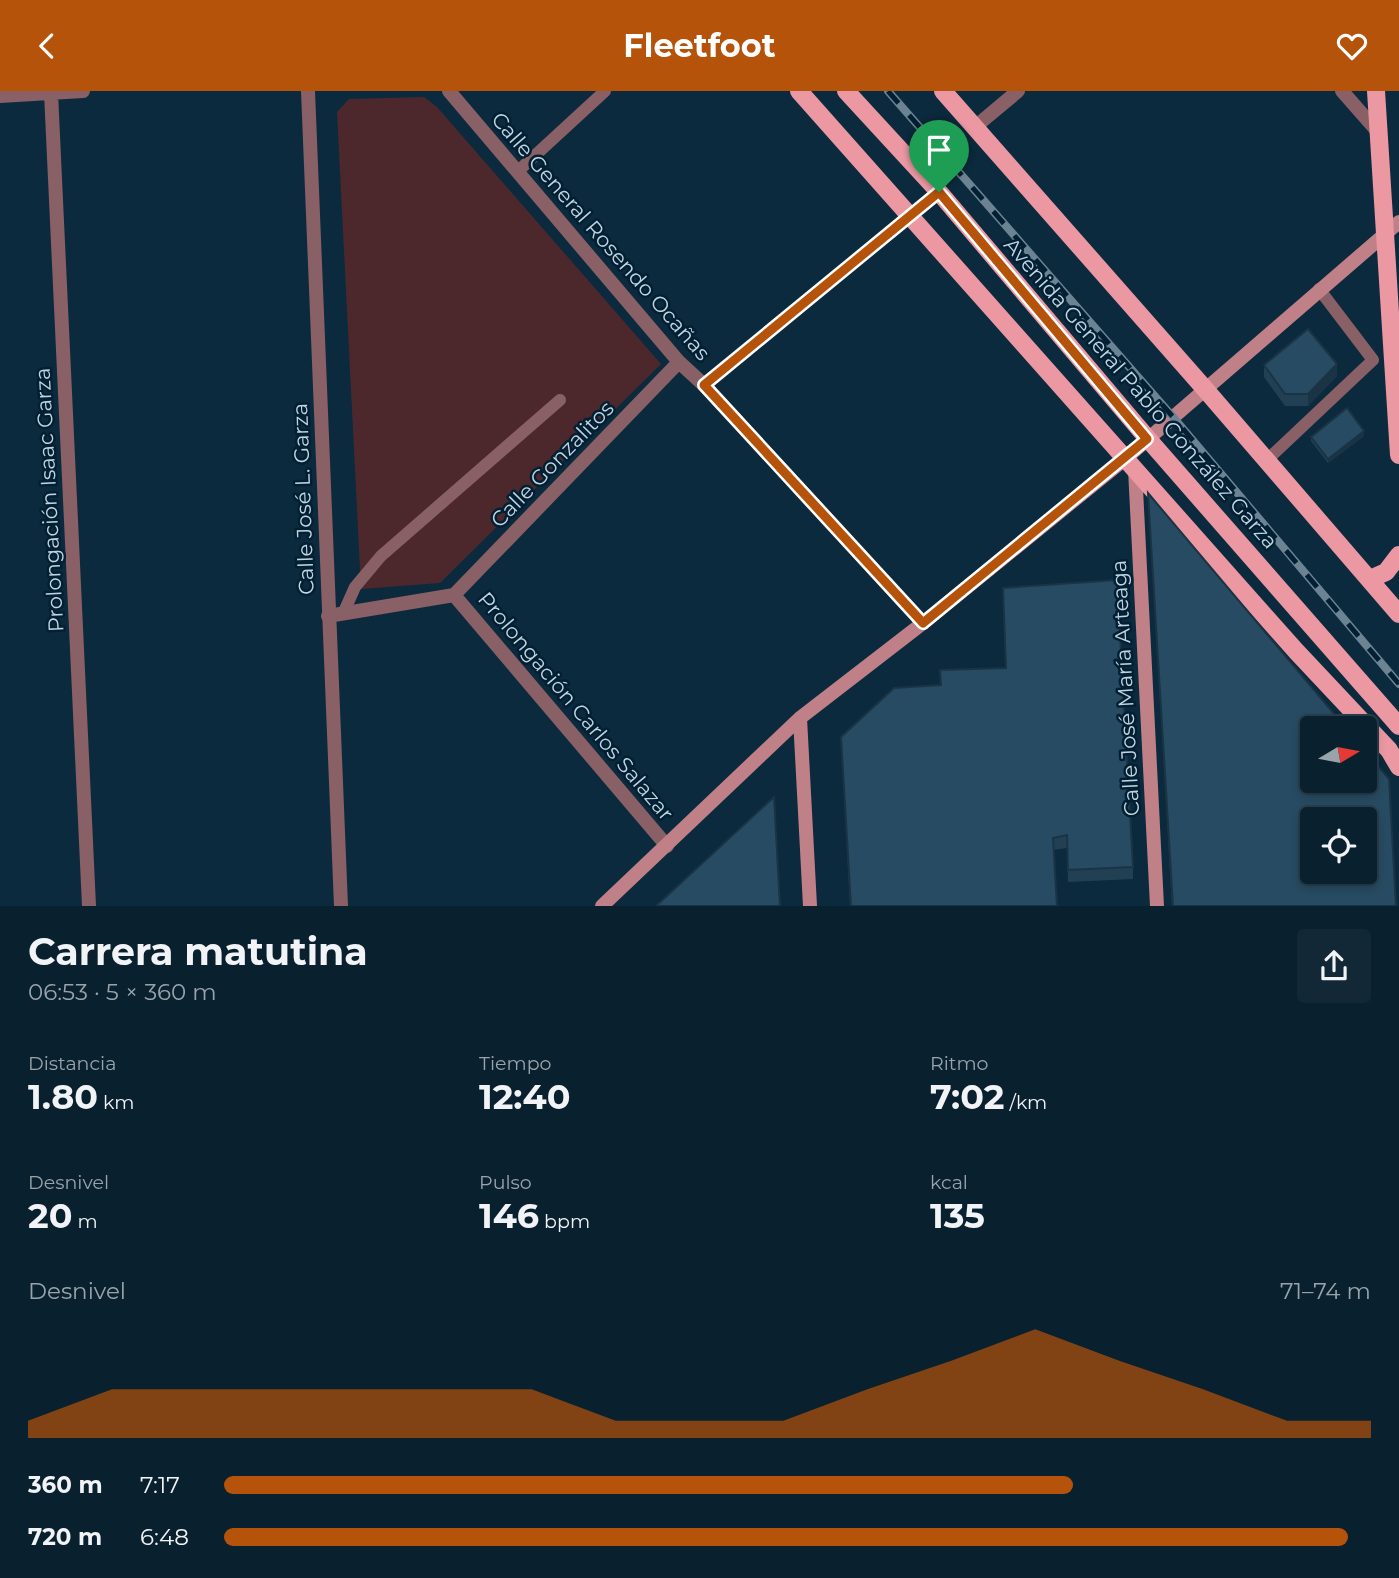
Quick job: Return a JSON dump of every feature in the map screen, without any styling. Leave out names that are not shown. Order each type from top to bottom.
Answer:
[{"type":"main road","points":[[799,91],[1296,652],[1390,750],[1399,767]]},
{"type":"main road","name":"Avenida General Pablo González Garza","points":[[846,91],[939,192],[1147,439],[1399,726]]},
{"type":"main road","points":[[943,91],[1399,614]]},
{"type":"main road","points":[[1376,91],[1378,132],[1392,228],[1393,344],[1399,455]]},
{"type":"main road","points":[[602,906],[800,718],[1130,463],[1147,439],[1392,228]]},
{"type":"main road","name":"Calle José María Arteaga","points":[[1130,463],[1157,906]]},
{"type":"main road","points":[[1370,579],[1386,572],[1399,555]]},
{"type":"main road","points":[[800,718],[810,906]]},
{"type":"street","points":[[0,96],[83,91]]},
{"type":"street","name":"Calle José L. Garza","points":[[308,91],[336,615],[341,906]]},
{"type":"street","points":[[975,127],[1018,91]]},
{"type":"street","points":[[1342,91],[1378,132]]},
{"type":"street","name":"Calle General Rosendo Ocañas","points":[[450,92],[679,362],[704,385],[923,623]]},
{"type":"street","name":"Prolongación Isaac Garza","points":[[51,93],[89,906]]},
{"type":"street","name":"Calle Gonzalitos","points":[[454,596],[679,362]]},
{"type":"street","name":"Prolongación Carlos Salazar","points":[[336,615],[454,596],[667,846]]},
{"type":"lane","points":[[517,171],[605,91]]},
{"type":"lane","points":[[704,385],[939,192]]},
{"type":"lane","points":[[1319,289],[1373,361]]},
{"type":"lane","points":[[1267,460],[1393,344]]},
{"type":"lane","points":[[336,615],[355,587],[382,556],[560,400]]},
{"type":"shaded area","points":[[424,97],[437,107],[661,364],[440,583],[361,589],[337,112],[349,99]]},
{"type":"building","points":[[1308,329],[1337,364],[1308,394],[1285,394],[1264,365]]},
{"type":"building","points":[[1347,408],[1364,431],[1328,459],[1311,437]]},
{"type":"building","points":[[1148,493],[1336,716],[1300,716],[1300,793],[1377,793],[1377,765],[1389,779],[1396,906],[1173,906]]},
{"type":"building","points":[[1117,580],[1133,867],[1068,870],[1067,835],[1053,838],[1057,906],[851,906],[841,737],[894,688],[941,685],[940,670],[1006,668],[1003,588]]},
{"type":"building","points":[[774,797],[780,906],[656,906]]},
{"type":"railway","points":[[888,91],[1173,417],[1399,684]]},
{"type":"route","points":[[939,192],[1147,439],[923,623],[704,385],[939,192]]}]
